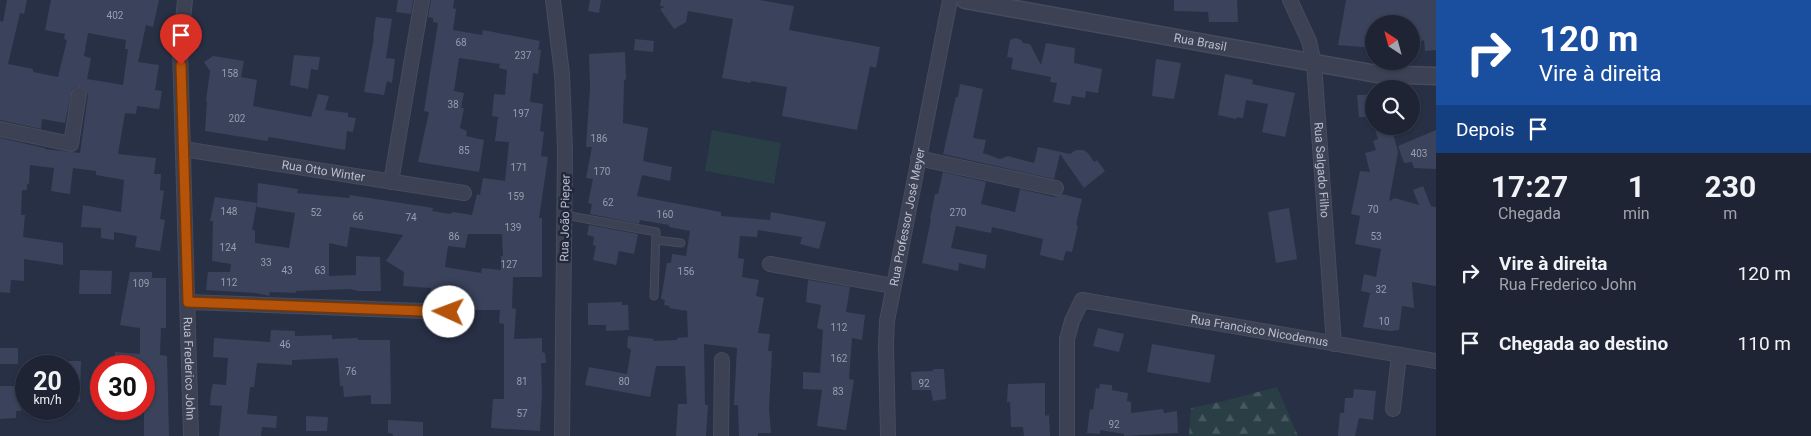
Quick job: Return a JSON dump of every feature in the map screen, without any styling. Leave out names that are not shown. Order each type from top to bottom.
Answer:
[{"type":"street","name":"Rua Frederico John","points":[[185,0],[180,48],[191,436]]},
{"type":"street","points":[[391,182],[422,0]]},
{"type":"street","name":"Rua João Pieper","points":[[552,0],[563,83],[565,149],[562,436]]},
{"type":"street","name":"Rua Professor José Meyer","points":[[888,436],[887,322],[950,0]]},
{"type":"street","name":"Rua Brasil","points":[[965,0],[1377,74],[1436,76]]},
{"type":"street","name":"Rua Salgado Filho","points":[[1290,0],[1309,42],[1314,63],[1334,344]]},
{"type":"street","points":[[0,129],[72,144],[79,94]]},
{"type":"street","name":"Rua Otto Winter","points":[[184,149],[464,193]]},
{"type":"street","points":[[918,158],[1056,188]]},
{"type":"street","points":[[770,264],[893,286]]},
{"type":"street","name":"Rua Francisco Nicodemus","points":[[1066,436],[1068,339],[1072,321],[1082,300],[1436,361]]},
{"type":"street","points":[[188,302],[449,312]]},
{"type":"street","points":[[1393,409],[1399,355]]},
{"type":"street","points":[[721,436],[722,360]]},
{"type":"lane","points":[[565,215],[656,232],[654,296]]},
{"type":"lane","points":[[656,240],[681,243]]},
{"type":"green space","points":[[712,130],[781,143],[774,184],[705,171]]},
{"type":"green space","points":[[1277,387],[1298,436],[1189,436],[1191,408]]},
{"type":"building","points":[[7,0],[27,0],[24,14],[20,13],[8,64],[58,77],[67,40],[64,39],[65,34],[45,30],[51,0],[159,0],[153,27],[146,25],[138,62],[159,65],[155,90],[162,91],[159,109],[137,106],[136,114],[125,113],[118,154],[156,158],[154,174],[161,174],[160,190],[164,191],[160,219],[165,220],[160,251],[135,247],[137,236],[114,232],[114,240],[101,238],[101,228],[81,227],[83,205],[121,212],[124,180],[96,175],[96,171],[73,168],[70,194],[51,191],[54,168],[30,165],[29,184],[27,184],[27,190],[22,190],[21,215],[25,215],[23,237],[63,243],[63,265],[24,259],[24,281],[11,280],[10,293],[0,292],[0,138],[45,149],[80,153],[88,95],[85,88],[81,86],[76,86],[72,89],[65,123],[42,119],[41,129],[0,120],[0,21],[3,22]],"holes":[[[88,33],[126,40],[125,49],[128,49],[123,85],[87,79],[91,58],[84,56]]]},
{"type":"building","points":[[398,0],[413,0],[411,14],[396,12]]},
{"type":"building","points":[[431,0],[454,0],[453,8],[456,9],[453,30],[482,35],[483,30],[540,41],[538,50],[541,50],[538,74],[533,73],[530,102],[543,104],[540,131],[544,132],[541,156],[548,157],[539,218],[542,218],[542,277],[513,277],[512,308],[516,309],[514,339],[542,338],[542,352],[545,353],[546,363],[541,363],[540,431],[491,428],[493,399],[504,399],[504,324],[499,323],[500,310],[471,310],[471,300],[452,301],[452,297],[430,297],[431,288],[403,286],[404,272],[386,261],[403,235],[350,227],[347,247],[329,243],[329,276],[356,275],[356,256],[380,257],[381,291],[350,289],[296,291],[296,293],[270,292],[269,296],[256,293],[206,290],[208,272],[230,272],[231,264],[212,261],[213,221],[210,221],[215,197],[257,203],[252,230],[255,230],[255,243],[289,248],[295,213],[257,207],[258,183],[298,189],[297,193],[349,198],[350,195],[433,208],[432,211],[450,214],[453,212],[472,215],[477,194],[480,195],[483,178],[505,181],[509,142],[495,141],[498,117],[492,116],[494,94],[505,95],[507,70],[499,68],[500,64],[459,58],[454,91],[464,93],[461,108],[464,108],[460,128],[467,131],[466,136],[484,140],[479,172],[418,162],[429,112],[424,111],[438,23],[433,22],[433,18],[428,17]],"holes":[[[468,234],[502,234],[503,256],[501,256],[501,270],[482,268],[481,273],[445,267],[448,246],[465,248]]]},
{"type":"building","points":[[590,0],[601,0],[599,13],[588,11]]},
{"type":"building","points":[[661,0],[759,0],[794,6],[789,30],[880,47],[876,68],[870,66],[857,130],[782,116],[787,87],[722,78],[733,19],[688,11],[686,22],[674,29],[660,9],[665,7],[660,6]]},
{"type":"building","points":[[1174,0],[1237,0],[1238,22],[1209,22],[1208,12],[1174,11]]},
{"type":"building","points":[[1346,0],[1436,0],[1436,50],[1425,51],[1424,40],[1420,42],[1420,15],[1365,15],[1365,47],[1338,45]]},
{"type":"building","points":[[376,17],[392,19],[386,58],[395,59],[392,83],[387,81],[384,95],[364,92]]},
{"type":"building","points":[[1015,38],[1023,43],[1030,44],[1041,65],[1046,43],[1075,48],[1074,63],[1102,69],[1098,93],[1086,91],[1085,98],[1072,96],[1070,105],[1053,102],[1057,83],[1050,82],[1051,77],[1011,69],[1013,58],[1007,57],[1010,40]]},
{"type":"building","points":[[635,39],[654,41],[653,52],[634,50]]},
{"type":"building","points":[[625,52],[626,79],[624,80],[623,123],[648,128],[643,161],[672,167],[670,181],[642,175],[637,196],[721,212],[721,216],[770,220],[771,212],[826,222],[819,249],[800,244],[802,237],[758,230],[757,237],[740,236],[738,258],[744,259],[742,277],[759,280],[756,296],[764,298],[758,333],[770,334],[768,351],[772,351],[769,409],[771,433],[758,433],[758,436],[739,436],[738,405],[734,405],[737,348],[704,344],[705,405],[708,405],[706,436],[676,436],[678,404],[687,404],[685,366],[656,366],[650,397],[585,385],[589,367],[627,374],[631,350],[627,347],[628,336],[654,339],[653,341],[677,340],[677,338],[688,337],[687,311],[669,308],[670,306],[664,305],[665,300],[661,299],[667,263],[671,263],[672,254],[686,256],[690,231],[640,220],[639,224],[590,214],[592,204],[588,203],[593,179],[586,178],[592,147],[586,147],[590,88],[589,54]]},
{"type":"building","points":[[294,55],[320,57],[318,70],[311,69],[308,89],[290,85]]},
{"type":"building","points":[[213,56],[244,61],[241,77],[257,80],[253,106],[311,117],[318,94],[329,96],[325,110],[348,113],[348,117],[356,118],[353,132],[347,131],[345,150],[269,137],[267,141],[205,131],[210,71],[204,62]]},
{"type":"building","points":[[1156,59],[1181,63],[1174,99],[1152,96]]},
{"type":"building","points":[[1225,74],[1253,80],[1252,84],[1295,93],[1285,137],[1262,132],[1268,104],[1246,100],[1243,118],[1237,117],[1236,119],[1218,115]]},
{"type":"building","points":[[960,84],[983,89],[973,138],[986,140],[983,153],[1000,159],[1008,156],[1034,163],[1038,147],[1070,154],[1076,150],[1083,150],[1088,153],[1094,162],[1097,160],[1105,171],[1084,188],[1060,154],[1054,179],[943,154]]},
{"type":"building","points":[[1357,95],[1365,95],[1365,117],[1359,117]]},
{"type":"building","points":[[1436,130],[1436,169],[1414,168],[1412,162],[1404,163],[1398,146]]},
{"type":"building","points":[[1377,135],[1393,135],[1398,152],[1389,201],[1395,198],[1419,205],[1413,190],[1423,186],[1431,206],[1436,207],[1436,286],[1412,282],[1414,308],[1402,306],[1399,330],[1390,331],[1363,327],[1370,293],[1361,291],[1364,274],[1376,277],[1381,249],[1355,244],[1360,216],[1351,214],[1360,171],[1370,172],[1365,153],[1376,150],[1373,141],[1378,139]]},
{"type":"building","points":[[943,172],[986,182],[981,204],[1015,212],[1020,189],[1054,197],[1062,194],[1082,199],[1072,252],[1066,251],[1063,261],[1040,255],[1043,239],[992,227],[991,233],[956,226],[951,248],[987,255],[985,269],[959,263],[958,271],[922,263],[935,194],[938,194]]},
{"type":"building","points":[[1289,208],[1297,259],[1276,263],[1268,212]]},
{"type":"building","points":[[589,225],[638,234],[634,254],[619,251],[616,265],[593,260],[596,246],[593,245],[594,237],[587,235]]},
{"type":"building","points":[[80,270],[112,271],[111,294],[79,294]]},
{"type":"building","points":[[130,272],[152,272],[152,278],[166,278],[166,328],[161,328],[160,355],[167,356],[169,436],[144,436],[144,420],[155,420],[155,355],[115,355],[115,352],[140,354],[140,328],[120,325]]},
{"type":"building","points":[[808,280],[850,287],[846,312],[865,315],[862,340],[852,338],[849,379],[854,380],[846,430],[817,426],[822,390],[803,389],[803,372],[820,373],[823,330],[817,328],[821,305],[806,302]]},
{"type":"building","points":[[622,302],[622,305],[628,305],[629,330],[606,331],[606,325],[588,325],[588,303]]},
{"type":"building","points":[[1098,328],[1124,334],[1119,352],[1093,346]]},
{"type":"building","points":[[271,330],[295,331],[295,336],[332,335],[332,339],[390,340],[391,404],[371,404],[371,395],[344,397],[343,386],[340,386],[338,358],[292,360],[292,365],[257,363],[254,387],[250,387],[247,414],[277,416],[276,428],[262,427],[261,436],[219,436],[222,406],[210,405],[211,392],[213,384],[226,385],[228,358],[213,357],[214,338],[270,342]]},
{"type":"building","points":[[1152,344],[1215,355],[1210,383],[1147,372]]},
{"type":"building","points":[[0,348],[18,348],[18,355],[15,355],[15,364],[0,364]]},
{"type":"building","points":[[80,361],[81,361],[80,402]]},
{"type":"building","points":[[933,369],[944,369],[946,399],[933,401],[931,390],[912,390],[911,372],[933,371]]},
{"type":"building","points":[[1045,383],[1045,416],[1049,415],[1050,436],[1024,436],[1023,427],[1011,427],[1010,402],[1007,402],[1008,384]]},
{"type":"building","points":[[1100,384],[1112,385],[1112,390],[1128,393],[1127,401],[1131,402],[1131,413],[1163,409],[1164,413],[1177,411],[1178,433],[1124,436],[1124,434],[1100,430],[1100,434],[1087,433],[1090,409],[1093,410],[1096,388],[1099,389]]},
{"type":"building","points":[[0,386],[15,386],[15,418],[0,419]]},
{"type":"building","points":[[1354,389],[1376,391],[1373,420],[1359,418],[1355,436],[1338,436],[1340,413],[1344,413],[1345,398],[1353,398]]},
{"type":"building","points":[[306,416],[328,417],[327,431],[306,431]]},
{"type":"building","points":[[388,420],[423,422],[423,436],[393,436],[393,434],[388,433]]},
{"type":"route","points":[[181,65],[188,302],[449,312]]}]
